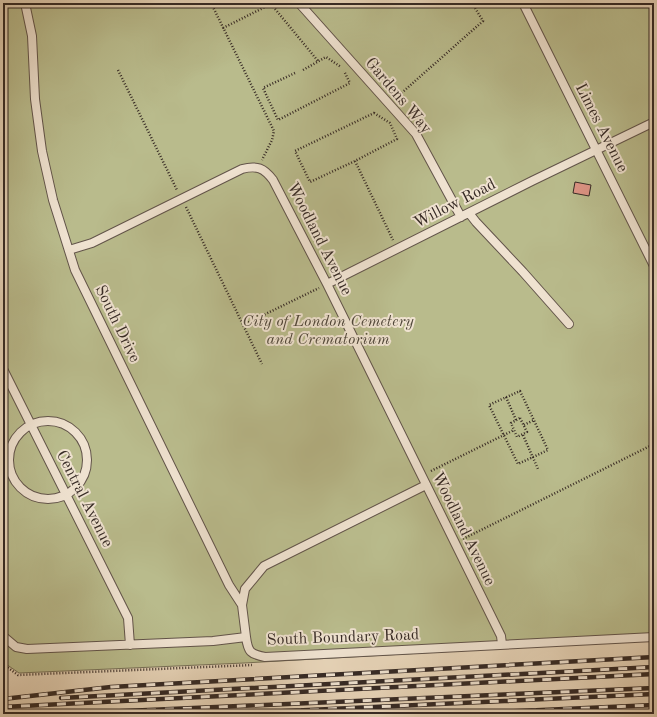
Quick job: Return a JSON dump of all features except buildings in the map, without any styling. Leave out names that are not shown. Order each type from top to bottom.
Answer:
[{"type":"lane","name":"South Drive","points":[[25,3],[32,36],[35,99],[42,152],[53,200],[69,250],[79,278],[229,585],[242,605],[246,637]]},
{"type":"lane","name":"Gardens Way","points":[[299,3],[416,134],[461,217]]},
{"type":"lane","name":"Limes Avenue","points":[[523,3],[654,266]]},
{"type":"lane","name":"Willow Road","points":[[327,284],[596,149],[654,122]]},
{"type":"lane","points":[[69,250],[92,243],[182,200],[242,169],[251,167],[258,168]]},
{"type":"lane","name":"Woodland Avenue","points":[[258,168],[266,171],[273,180],[327,284],[501,636],[502,644]]},
{"type":"lane","points":[[469,213],[569,324]]},
{"type":"lane","points":[[3,252],[3,276]]},
{"type":"lane","name":"Central Avenue","points":[[3,369],[128,618],[130,645]]},
{"type":"lane","points":[[50,421],[62,423],[73,430],[82,439],[87,451],[87,464],[84,476],[77,487],[66,494],[54,498],[41,498],[29,494],[19,485],[12,474],[9,462],[11,449],[16,437],[26,428],[37,422],[50,421]]},
{"type":"lane","points":[[242,605],[245,589],[264,566],[426,485]]},
{"type":"lane","name":"South Boundary Road","points":[[3,636],[16,647],[27,649],[213,641],[246,637],[247,648],[253,655],[265,657],[654,636]]},
{"type":"path","points":[[212,3],[274,131],[272,140],[258,168]]},
{"type":"path","points":[[389,104],[482,21],[472,3]]},
{"type":"path","points":[[223,28],[271,4],[318,61]]},
{"type":"path","points":[[295,73],[263,88],[278,120],[350,83],[344,69],[326,57],[303,70]]},
{"type":"path","points":[[118,70],[262,364]]},
{"type":"path","points":[[374,113],[390,123],[397,139],[355,161],[310,182],[295,151],[374,113]]},
{"type":"path","points":[[355,161],[397,249]]},
{"type":"path","points":[[243,325],[327,284]]},
{"type":"path","points":[[520,391],[534,420],[548,450],[518,464],[489,405],[520,391]]},
{"type":"path","points":[[506,397],[516,420]]},
{"type":"path","points":[[520,418],[524,425],[527,432],[518,437],[511,423],[520,418]]},
{"type":"path","points":[[524,425],[534,420]]},
{"type":"path","points":[[421,476],[514,430]]},
{"type":"path","points":[[522,435],[538,469]]},
{"type":"path","points":[[454,543],[654,444]]},
{"type":"path","points":[[3,664],[18,675]]},
{"type":"green space","name":"City of London Cemetery and Crematorium","points":[[3,3],[654,3],[654,640],[244,663],[19,673],[3,662]]},
{"type":"railway","points":[[3,699],[111,687],[654,657]]},
{"type":"railway","points":[[61,698],[654,667]]},
{"type":"railway","points":[[3,707],[654,674]]},
{"type":"railway","points":[[57,714],[654,688]]},
{"type":"railway","points":[[220,714],[654,694]]},
{"type":"railway","points":[[455,714],[654,705]]}]
